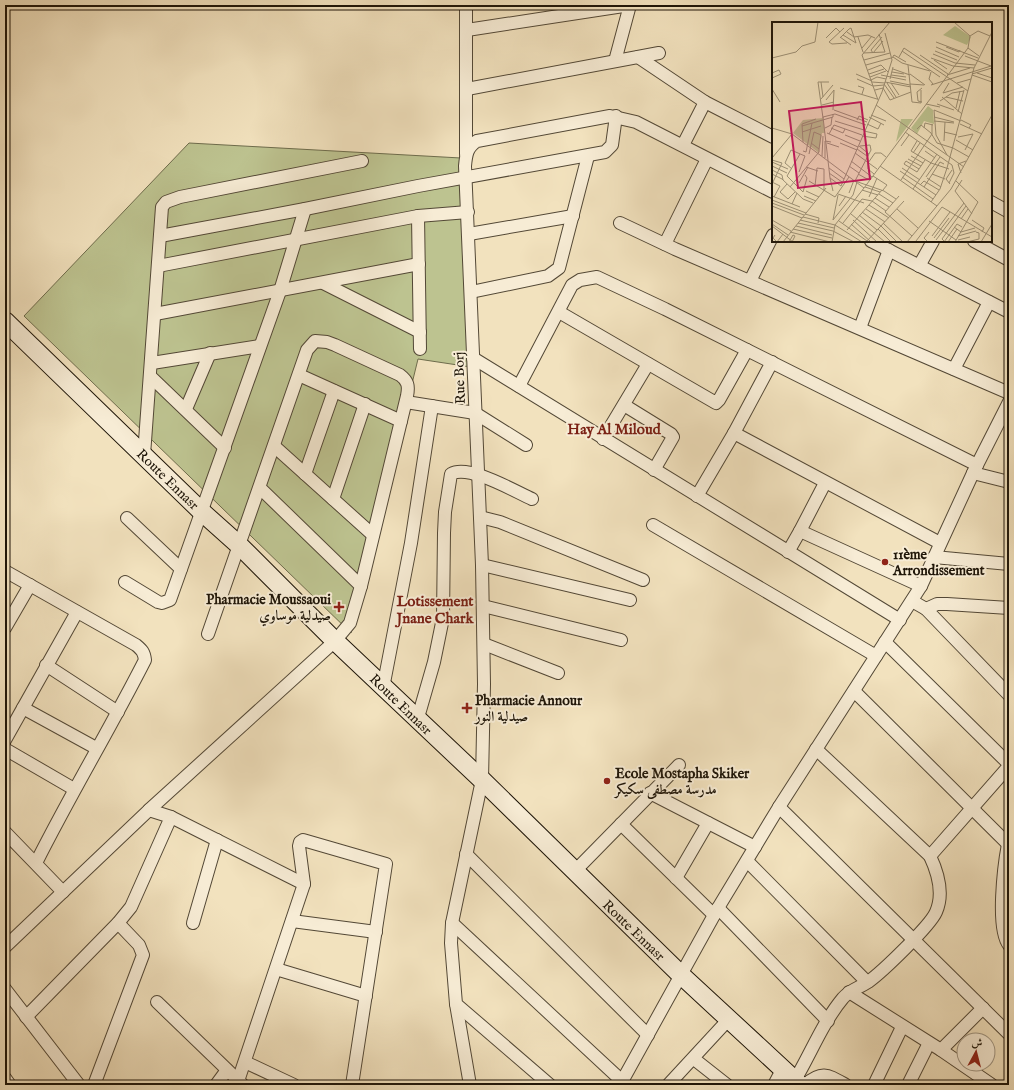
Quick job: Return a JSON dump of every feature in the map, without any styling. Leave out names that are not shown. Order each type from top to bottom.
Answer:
[{"type":"main road","name":"Route Ennasr","points":[[6,322],[202,512],[240,546],[417,721],[482,780],[574,872],[680,974],[796,1080]]},
{"type":"street","name":"Rue Borj","points":[[466,5],[466,178],[484,644],[482,780],[452,923],[451,943],[456,1004],[470,1085]]},
{"type":"street","points":[[467,30],[630,5],[615,61]]},
{"type":"street","points":[[467,89],[659,53]]},
{"type":"street","points":[[638,57],[705,102],[772,136]]},
{"type":"street","points":[[683,145],[705,102]]},
{"type":"street","points":[[466,154],[468,149],[477,141],[572,122],[616,116],[636,122],[772,191]]},
{"type":"street","points":[[160,236],[306,209],[418,186],[605,152],[610,149],[612,145],[616,116]]},
{"type":"street","points":[[471,292],[532,280],[555,272],[562,262],[588,156]]},
{"type":"street","points":[[665,244],[707,158]]},
{"type":"street","points":[[144,455],[151,377],[162,207],[166,202],[173,199],[362,161]]},
{"type":"street","points":[[992,203],[1009,212]]},
{"type":"street","points":[[125,582],[154,600],[166,602],[170,600],[280,291],[306,209]]},
{"type":"street","points":[[158,266],[418,216],[468,212]]},
{"type":"street","points":[[418,216],[420,349]]},
{"type":"street","points":[[469,234],[573,216]]},
{"type":"street","points":[[620,223],[1009,394]]},
{"type":"street","points":[[750,280],[772,237]]},
{"type":"street","points":[[873,242],[1009,312]]},
{"type":"street","points":[[920,266],[932,242]]},
{"type":"street","points":[[976,242],[1009,260]]},
{"type":"street","points":[[860,328],[888,250]]},
{"type":"street","points":[[154,314],[419,264]]},
{"type":"street","points":[[519,386],[572,285],[580,280],[597,277],[772,362],[975,469],[1009,482]]},
{"type":"street","points":[[323,283],[420,332]]},
{"type":"street","points":[[954,369],[988,302]]},
{"type":"street","points":[[559,312],[716,403],[746,350]]},
{"type":"street","points":[[5,947],[149,810],[335,641],[350,623],[361,586],[406,402],[408,390],[406,380],[400,375],[327,342],[315,342],[311,344],[208,634]]},
{"type":"street","points":[[152,363],[260,346]]},
{"type":"street","points":[[186,409],[210,353]]},
{"type":"street","points":[[473,358],[900,620]]},
{"type":"street","points":[[697,496],[734,433],[772,362]]},
{"type":"street","points":[[604,438],[648,364]]},
{"type":"street","points":[[299,375],[401,421]]},
{"type":"street","points":[[151,377],[225,448]]},
{"type":"street","points":[[305,474],[334,391]]},
{"type":"street","points":[[406,402],[475,414],[526,445]]},
{"type":"street","points":[[333,499],[365,404]]},
{"type":"street","points":[[624,405],[671,434],[673,437],[654,470]]},
{"type":"street","points":[[383,688],[410,543],[432,406]]},
{"type":"street","points":[[452,923],[621,1083],[716,911],[779,807],[921,586],[975,469],[1008,409]]},
{"type":"street","points":[[734,433],[825,483],[940,543]]},
{"type":"street","points":[[274,446],[373,535]]},
{"type":"street","points":[[417,721],[434,662],[443,618],[444,532],[451,474],[456,472],[478,474],[532,499]]},
{"type":"street","points":[[788,552],[825,483]]},
{"type":"street","points":[[260,488],[361,586]]},
{"type":"street","points":[[480,517],[500,522],[643,580]]},
{"type":"street","points":[[127,518],[181,569]]},
{"type":"street","points":[[653,525],[876,656]]},
{"type":"street","points":[[800,531],[921,586]]},
{"type":"street","points":[[934,557],[1009,564]]},
{"type":"street","points":[[482,565],[630,600]]},
{"type":"street","points":[[5,571],[143,650],[145,660],[118,712],[96,748],[36,863]]},
{"type":"street","points":[[6,626],[30,585]]},
{"type":"street","points":[[912,601],[926,609],[1009,695]]},
{"type":"street","points":[[926,609],[937,604],[1009,608]]},
{"type":"street","points":[[483,606],[621,640]]},
{"type":"street","points":[[6,737],[77,612]]},
{"type":"street","points":[[885,642],[1009,765],[930,856]]},
{"type":"street","points":[[484,644],[558,673]]},
{"type":"street","points":[[46,665],[118,712]]},
{"type":"street","points":[[854,691],[971,809],[1009,845],[1004,867],[1002,901],[1003,930],[1009,945]]},
{"type":"street","points":[[23,708],[96,748]]},
{"type":"street","points":[[796,1080],[842,998],[849,992],[868,982],[914,939],[936,914],[938,908],[939,885],[936,869],[930,856],[816,749]]},
{"type":"street","points":[[5,750],[74,789]]},
{"type":"street","points":[[574,872],[679,765]]},
{"type":"street","points":[[650,793],[756,847]]},
{"type":"street","points":[[779,807],[1009,1034]]},
{"type":"street","points":[[149,810],[170,817],[304,884]]},
{"type":"street","points":[[26,1017],[118,923],[131,907],[170,817]]},
{"type":"street","points":[[676,878],[708,823]]},
{"type":"street","points":[[621,824],[676,878],[716,911],[828,1021]]},
{"type":"street","points":[[8,840],[36,863],[63,892]]},
{"type":"street","points":[[193,923],[217,840]]},
{"type":"street","points":[[241,1083],[245,1062],[304,884],[299,846],[301,840],[386,864],[352,1085]]},
{"type":"street","points":[[466,854],[648,1035]]},
{"type":"street","points":[[747,861],[868,982]]},
{"type":"street","points":[[292,921],[376,932]]},
{"type":"street","points":[[94,1085],[143,955],[139,945],[118,923]]},
{"type":"street","points":[[276,969],[366,996]]},
{"type":"street","points":[[5,989],[79,1085]]},
{"type":"street","points":[[849,992],[902,1027],[941,1050],[992,1085]]},
{"type":"street","points":[[157,1002],[241,1083]]},
{"type":"street","points":[[456,1004],[550,1085]]},
{"type":"street","points":[[941,1050],[983,1008]]},
{"type":"street","points":[[668,1085],[694,1059],[729,1019]]},
{"type":"street","points":[[874,1085],[902,1027]]},
{"type":"street","points":[[908,1085],[929,1043]]},
{"type":"street","points":[[694,1059],[727,1085]]},
{"type":"street","points":[[245,1062],[294,1085]]},
{"type":"street","points":[[216,1085],[227,1070]]},
{"type":"street","points":[[774,1085],[823,1074],[846,1085]]},
{"type":"street","points":[[5,1078],[10,1085]]},
{"type":"green space","points":[[189,143],[461,158],[471,367],[418,359],[351,633],[24,316]]},
{"type":"place","name":"11ème Arrondissement","points":[[885,562]]},
{"type":"place","name":"Pharmacie Moussaoui صيدلية موساوي","points":[[339,607]]},
{"type":"place","name":"Pharmacie Annour صيدلية النور","points":[[467,708]]},
{"type":"place","name":"Ecole Mostapha Skiker مدرسة مصطفى سكيكر","points":[[607,781]]},
{"type":"district","name":"Hay Al Miloud","points":[[614,429]]},
{"type":"district","name":"Lotissement Jnane Chark","points":[[435,610]]}]
